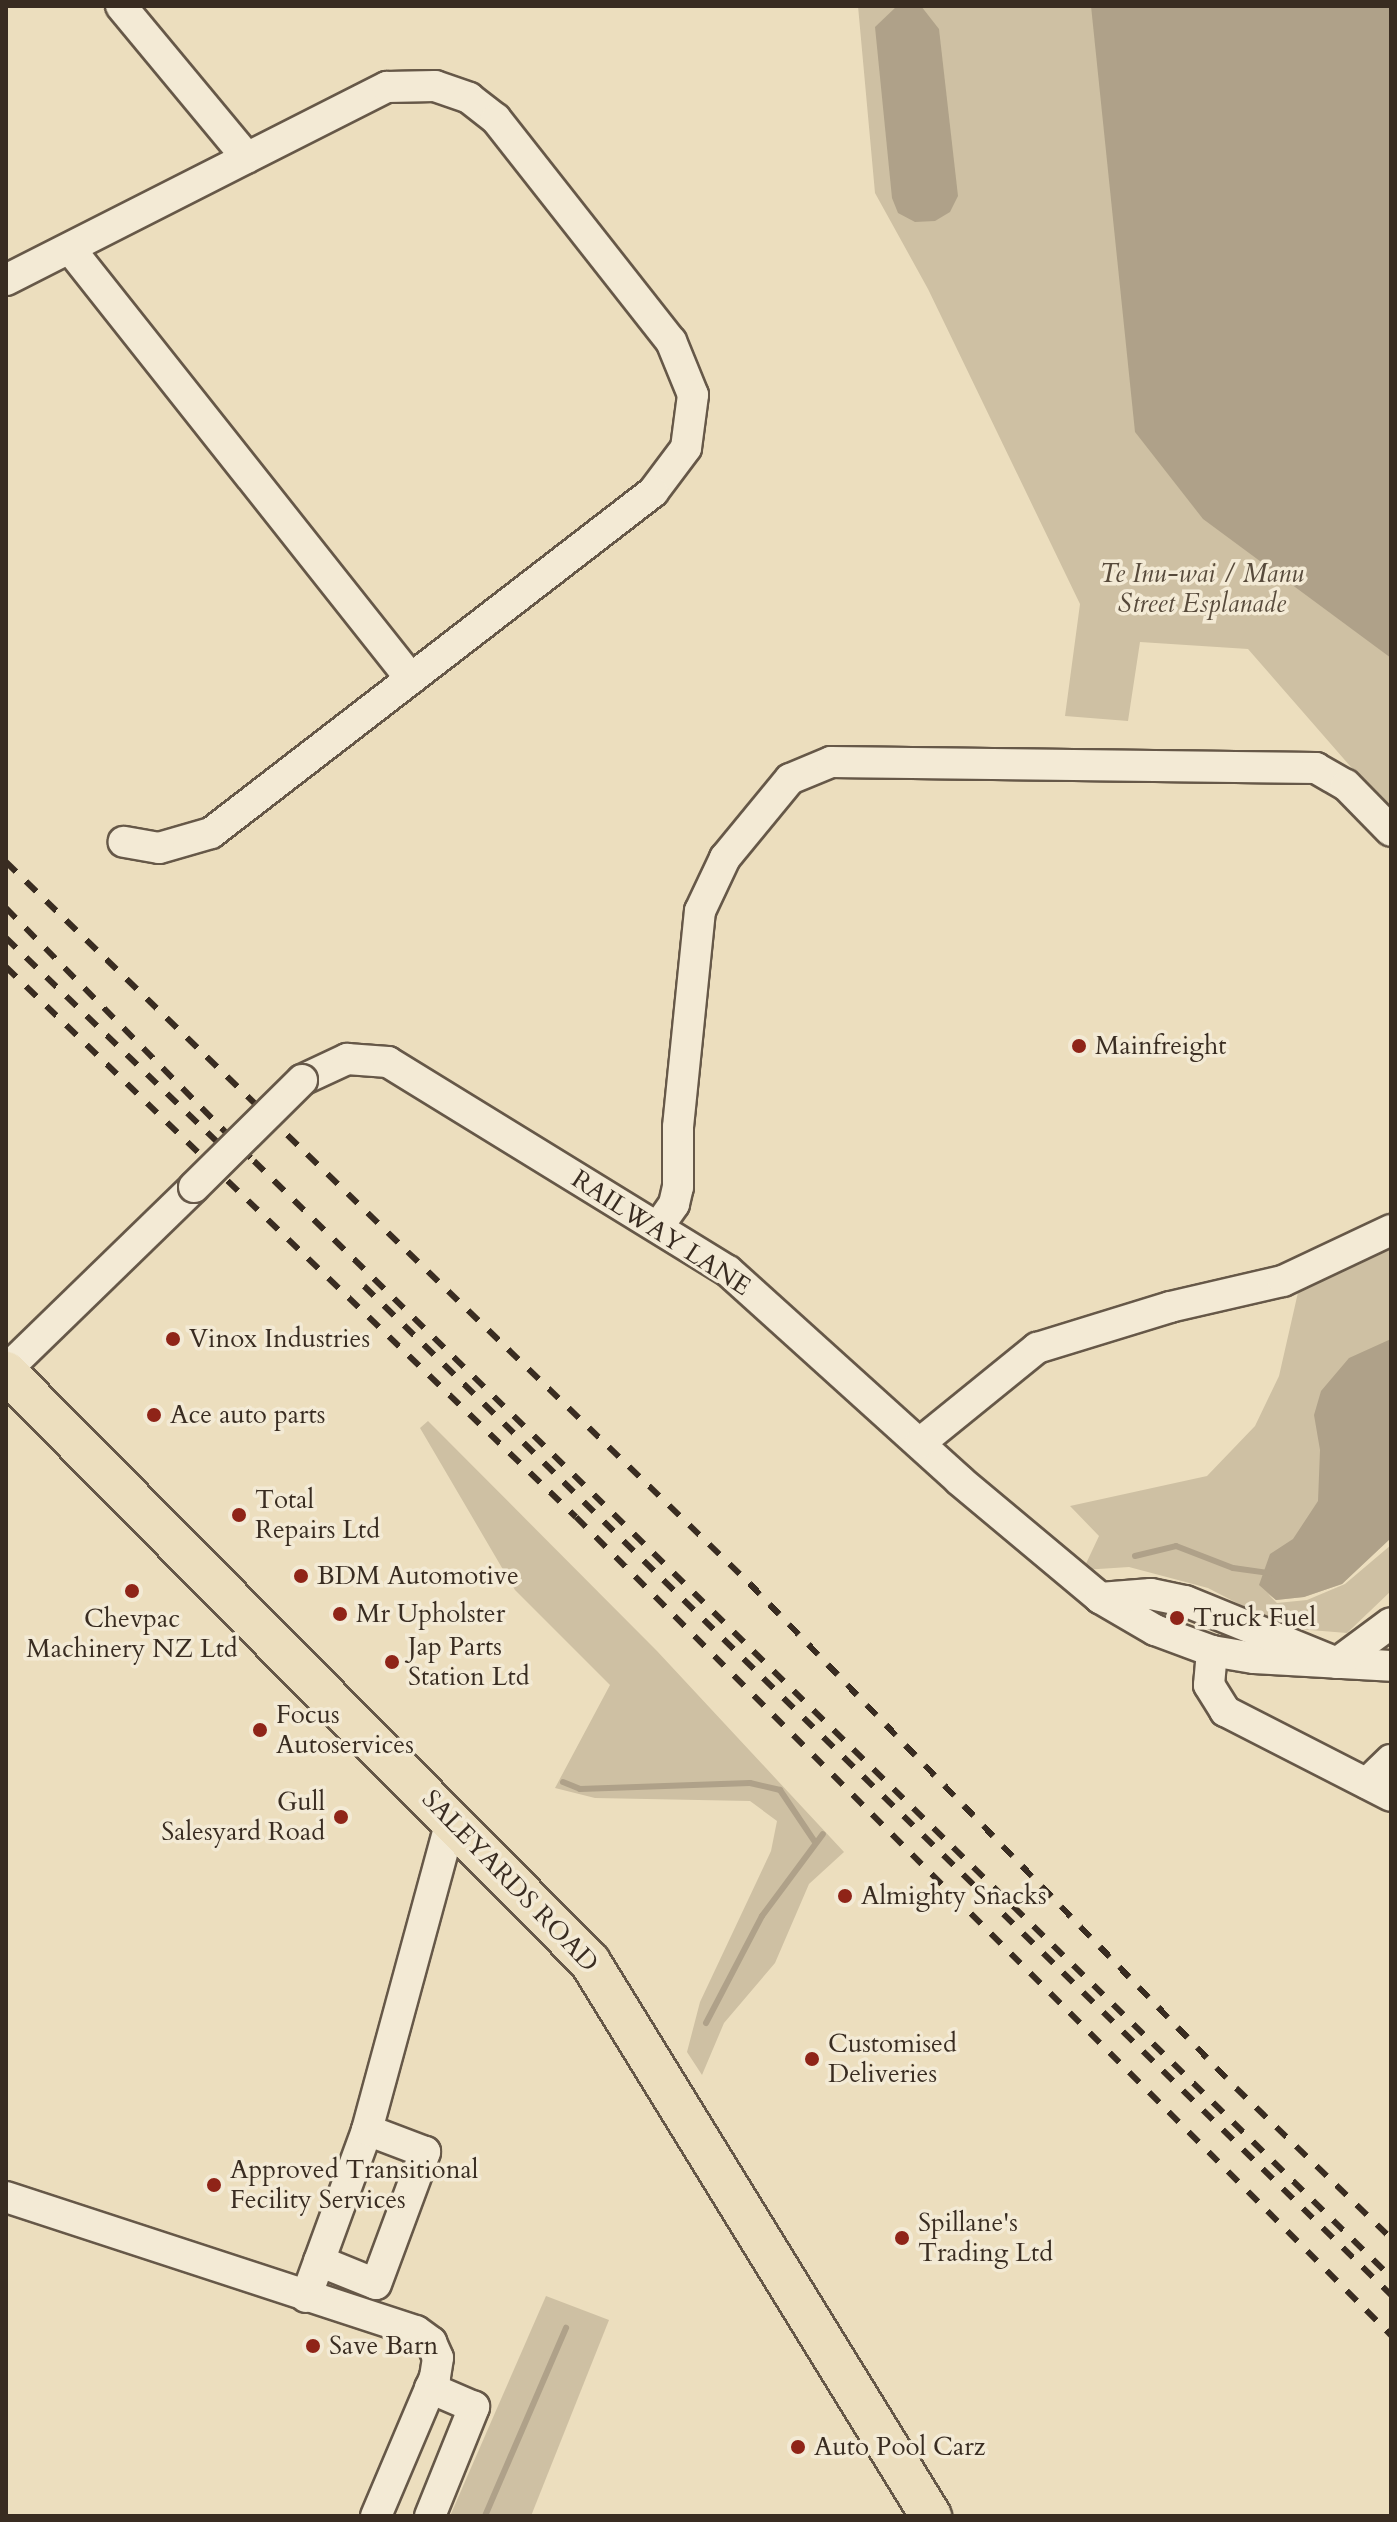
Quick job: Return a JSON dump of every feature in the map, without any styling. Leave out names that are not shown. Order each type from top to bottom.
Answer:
[{"type":"main road","name":"SALEYARDS ROAD","points":[[6,1371],[566,1932],[611,1988],[924,2514]]},
{"type":"street","points":[[121,6],[247,158]]},
{"type":"street","points":[[6,280],[71,250],[387,87],[435,86],[469,98],[496,119],[661,329],[689,378],[691,432],[665,480],[211,833],[159,848],[124,842]]},
{"type":"street","points":[[71,250],[411,679]]},
{"type":"street","points":[[658,1227],[674,1204],[678,1187],[678,1127],[700,911],[725,858],[790,779],[831,762],[1316,768],[1346,785],[1391,831]]},
{"type":"street","name":"RAILWAY LANE","points":[[6,1371],[302,1080],[347,1059],[388,1062],[658,1227],[746,1285],[920,1443],[1100,1598],[1155,1630],[1212,1651],[1391,1666]]},
{"type":"street","points":[[920,1443],[1037,1348],[1170,1307],[1283,1281],[1391,1230]]},
{"type":"street","points":[[1100,1598],[1151,1594],[1185,1601],[1337,1663],[1391,1623]]},
{"type":"street","points":[[1212,1651],[1209,1685],[1225,1711],[1379,1789],[1391,1760]]},
{"type":"street","points":[[306,2297],[367,2130],[452,1818]]},
{"type":"street","points":[[367,2130],[425,2152],[376,2284],[376,2307],[391,2324]]},
{"type":"street","points":[[6,2197],[391,2324],[431,2342],[438,2358],[430,2388],[376,2516]]},
{"type":"street","points":[[319,2261],[376,2284]]},
{"type":"street","points":[[430,2388],[474,2407],[430,2516]]},
{"type":"green space","name":"Te Inu-wai / Manu Street Esplanade","points":[[858,6],[1391,6],[1391,813],[1248,649],[1140,642],[1128,721],[1065,716],[1080,604],[928,289],[875,193]]},
{"type":"green space","points":[[1391,1244],[1391,1538],[1342,1584],[1304,1597],[1276,1600],[1268,1594],[1277,1603],[1307,1600],[1345,1584],[1391,1545],[1391,1591],[1347,1633],[1285,1628],[1208,1588],[1129,1567],[1083,1570],[1099,1536],[1070,1506],[1207,1476],[1255,1426],[1279,1376],[1299,1288]]},
{"type":"green space","points":[[428,1421],[657,1651],[844,1852],[809,1884],[775,1963],[724,2023],[702,2075],[687,2052],[700,2002],[771,1851],[777,1821],[750,1801],[595,1798],[555,1788],[610,1685],[515,1590],[420,1428]]},
{"type":"green space","points":[[546,2296],[609,2320],[531,2516],[450,2516]]},
{"type":"shaded area","points":[[897,6],[921,6],[939,29],[958,196],[950,212],[935,221],[915,222],[898,213],[892,198],[875,27]]},
{"type":"shaded area","points":[[1091,6],[1391,6],[1391,658],[1203,519],[1135,432]]},
{"type":"shaded area","points":[[1391,1339],[1391,1538],[1342,1584],[1304,1597],[1276,1600],[1259,1585],[1270,1554],[1293,1539],[1318,1501],[1320,1450],[1314,1415],[1321,1391],[1349,1358]]},
{"type":"waterway","points":[[1135,1556],[1176,1546],[1233,1568],[1270,1573]]},
{"type":"waterway","points":[[563,1782],[580,1789],[750,1783],[780,1790],[815,1842]]},
{"type":"waterway","points":[[706,2023],[762,1916],[823,1834]]},
{"type":"waterway","points":[[485,2516],[566,2328]]},
{"type":"railway","points":[[6,862],[750,1584],[1236,2088],[1391,2238]]},
{"type":"railway","points":[[6,908],[254,1161],[1391,2277]]},
{"type":"railway","points":[[6,938],[247,1171]]},
{"type":"railway","points":[[6,967],[576,1517],[1391,2335]]},
{"type":"railway","points":[[364,1286],[1391,2295]]},
{"type":"place","name":"Mainfreight","points":[[1079,1046]]},
{"type":"place","name":"Vinox Industries","points":[[173,1339]]},
{"type":"place","name":"Ace auto parts","points":[[154,1415]]},
{"type":"place","name":"Total Repairs Ltd","points":[[239,1515]]},
{"type":"place","name":"BDM Automotive","points":[[301,1576]]},
{"type":"place","name":"Chevpac Machinery NZ Ltd","points":[[132,1591]]},
{"type":"place","name":"Mr Upholster","points":[[340,1614]]},
{"type":"place","name":"Truck Fuel","points":[[1177,1618]]},
{"type":"place","name":"Jap Parts Station Ltd","points":[[392,1662]]},
{"type":"place","name":"Focus Autoservices","points":[[260,1730]]},
{"type":"place","name":"Gull Salesyard Road","points":[[341,1817]]},
{"type":"place","name":"Almighty Snacks","points":[[845,1896]]},
{"type":"place","name":"Customised Deliveries","points":[[812,2059]]},
{"type":"place","name":"Approved Transitional Fecility Services","points":[[214,2185]]},
{"type":"place","name":"Spillane's Trading Ltd","points":[[902,2238]]},
{"type":"place","name":"Save Barn","points":[[313,2346]]},
{"type":"place","name":"Auto Pool Carz","points":[[798,2447]]}]
